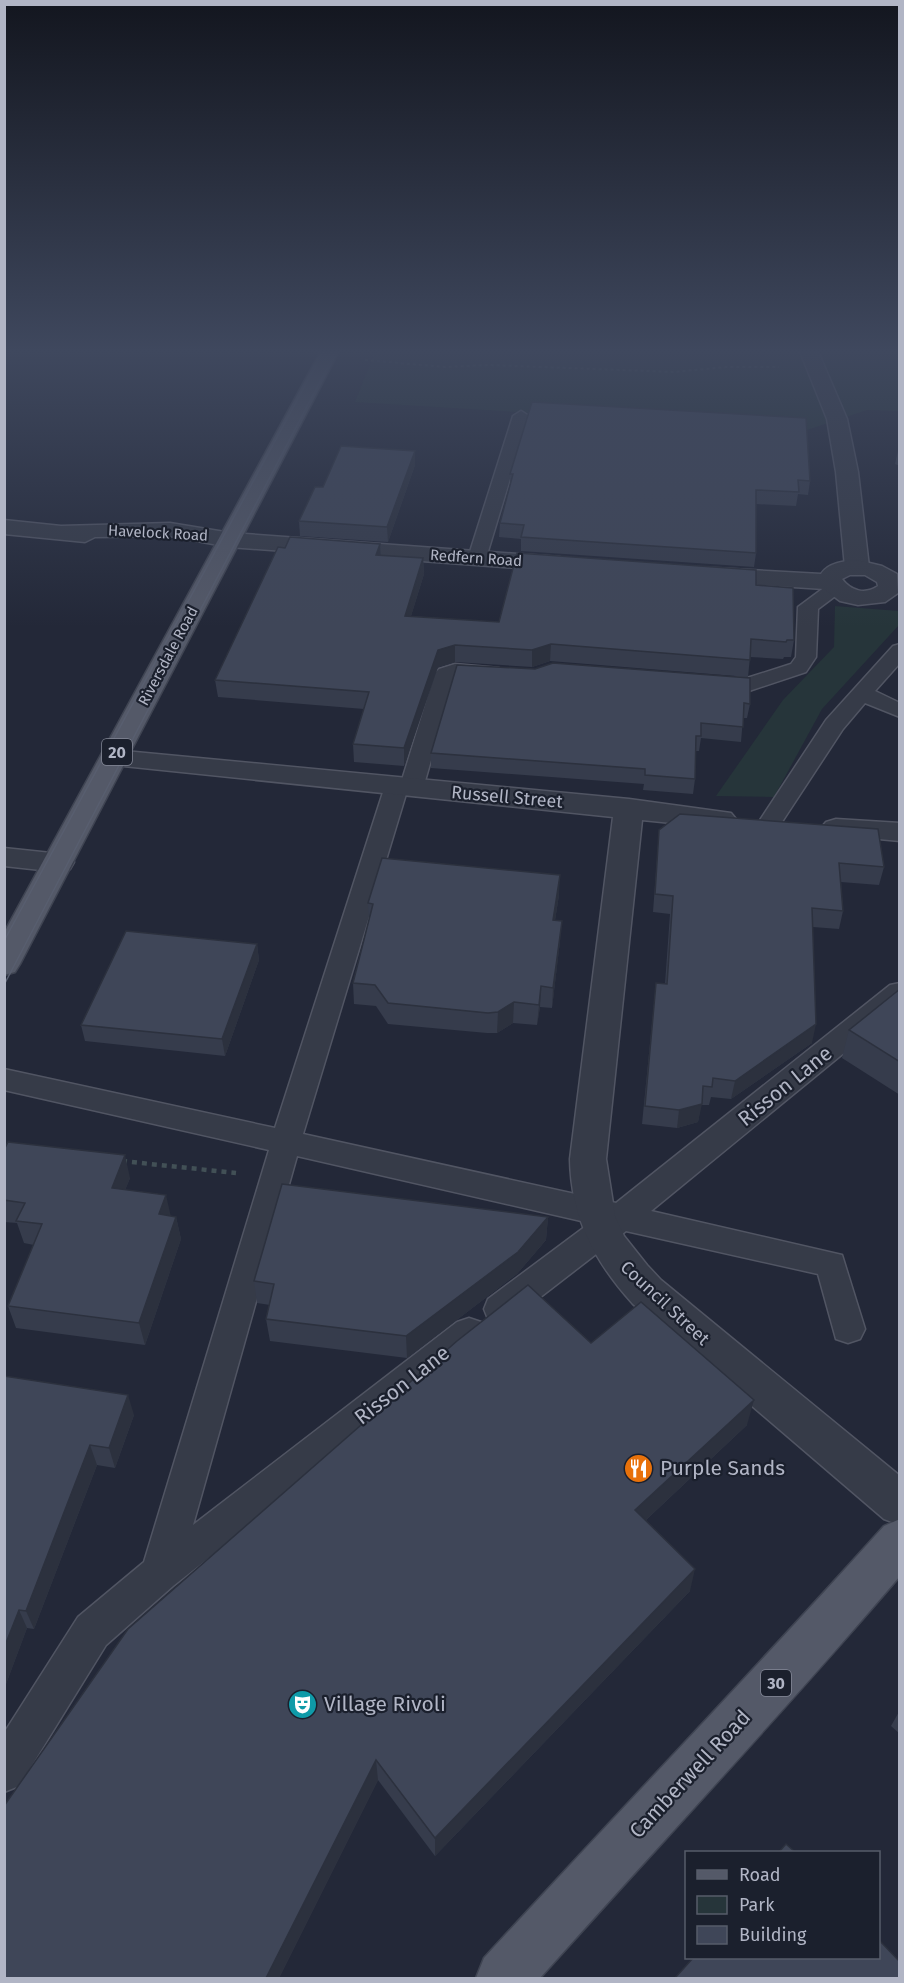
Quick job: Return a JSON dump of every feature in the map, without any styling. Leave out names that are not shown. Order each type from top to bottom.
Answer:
[{"type":"main road","name":"Riversdale Road","points":[[4,964],[282,442]]},
{"type":"main road","name":"Camberwell Road","points":[[504,1978],[656,1809],[776,1683],[900,1541]]},
{"type":"street","points":[[841,442],[847,472],[857,567]]},
{"type":"street","name":"Havelock Road","points":[[4,527],[170,546],[229,540]]},
{"type":"street","name":"Redfern Road","points":[[229,540],[582,565]]},
{"type":"street","points":[[687,573],[833,585],[864,597],[880,596],[895,589],[883,574],[857,567],[836,571],[831,576],[833,585]]},
{"type":"street","name":"Russell Street","points":[[114,758],[770,823],[900,832]]},
{"type":"street","name":"Council Street","points":[[629,808],[588,1159],[588,1183],[605,1221],[614,1256],[647,1292],[900,1504]]},
{"type":"street","points":[[4,857],[58,862]]},
{"type":"lane","points":[[477,558],[513,442]]},
{"type":"lane","points":[[690,680],[749,685],[800,668],[806,657],[808,607],[833,585]]},
{"type":"lane","points":[[770,823],[834,725],[900,650]]},
{"type":"lane","points":[[160,1573],[286,1143],[404,787],[446,673],[455,670],[511,674]]},
{"type":"lane","points":[[862,693],[900,711]]},
{"type":"lane","name":"Risson Lane","points":[[4,1771],[92,1631],[160,1573],[605,1221],[900,992]]},
{"type":"lane","points":[[4,1078],[286,1143],[605,1221],[831,1264],[848,1329]]},
{"type":"path","points":[[111,1160],[277,1178]]},
{"type":"green space","points":[[835,606],[899,611],[899,625],[822,709],[774,797],[716,796],[783,700],[834,647]]},
{"type":"building","points":[[520,442],[807,442],[810,481],[798,480],[799,492],[756,490],[756,553],[521,537],[524,525],[500,523],[513,474],[510,474]]},
{"type":"building","points":[[341,446],[415,451],[387,527],[299,521],[315,487],[323,487]]},
{"type":"building","points":[[290,537],[380,544],[376,555],[423,558],[405,616],[499,622],[517,553],[756,570],[756,585],[793,588],[794,640],[786,642],[751,639],[750,660],[551,644],[532,650],[455,645],[438,650],[404,748],[353,744],[369,692],[215,680],[278,547],[285,548]]},
{"type":"building","points":[[553,663],[750,678],[750,704],[744,703],[743,727],[701,723],[701,736],[696,736],[695,779],[645,775],[645,769],[431,753],[457,665],[535,669]]},
{"type":"building","points":[[680,814],[878,829],[884,867],[839,863],[843,911],[812,908],[816,1024],[735,1081],[713,1078],[712,1087],[703,1086],[702,1104],[679,1110],[645,1106],[656,983],[667,984],[673,896],[655,894],[659,830]]},
{"type":"building","points":[[382,858],[560,875],[553,920],[562,921],[553,988],[541,986],[539,1005],[514,1002],[498,1012],[488,1013],[388,1003],[375,985],[353,983],[373,904],[368,903]]},
{"type":"building","points":[[126,931],[257,944],[222,1039],[81,1025]]},
{"type":"building","points":[[900,989],[900,1062],[849,1030]]},
{"type":"building","points":[[8,1142],[125,1155],[112,1188],[166,1195],[159,1214],[176,1217],[139,1323],[8,1306],[42,1224],[16,1221],[25,1203],[4,1200],[4,1150]]},
{"type":"building","points":[[282,1184],[548,1217],[518,1252],[406,1336],[266,1319],[274,1284],[254,1281]]},
{"type":"building","points":[[528,1285],[591,1343],[641,1302],[754,1400],[635,1510],[695,1569],[435,1838],[376,1760],[266,1978],[4,1978],[4,1806],[128,1629],[457,1341]]},
{"type":"building","points":[[4,1376],[128,1395],[109,1448],[90,1445],[26,1611],[19,1610],[4,1648]]},
{"type":"building","points":[[786,1844],[794,1851],[780,1851]]},
{"type":"building","points":[[880,1941],[900,1962],[900,1978],[675,1978],[692,1959],[880,1959]]},
{"type":"tram line","points":[[4,941],[275,442]]},
{"type":"tram line","points":[[4,985],[289,442]]},
{"type":"place","name":"Purple Sands","points":[[639,1468]]},
{"type":"place","name":"Village Rivoli","points":[[303,1704]]}]
